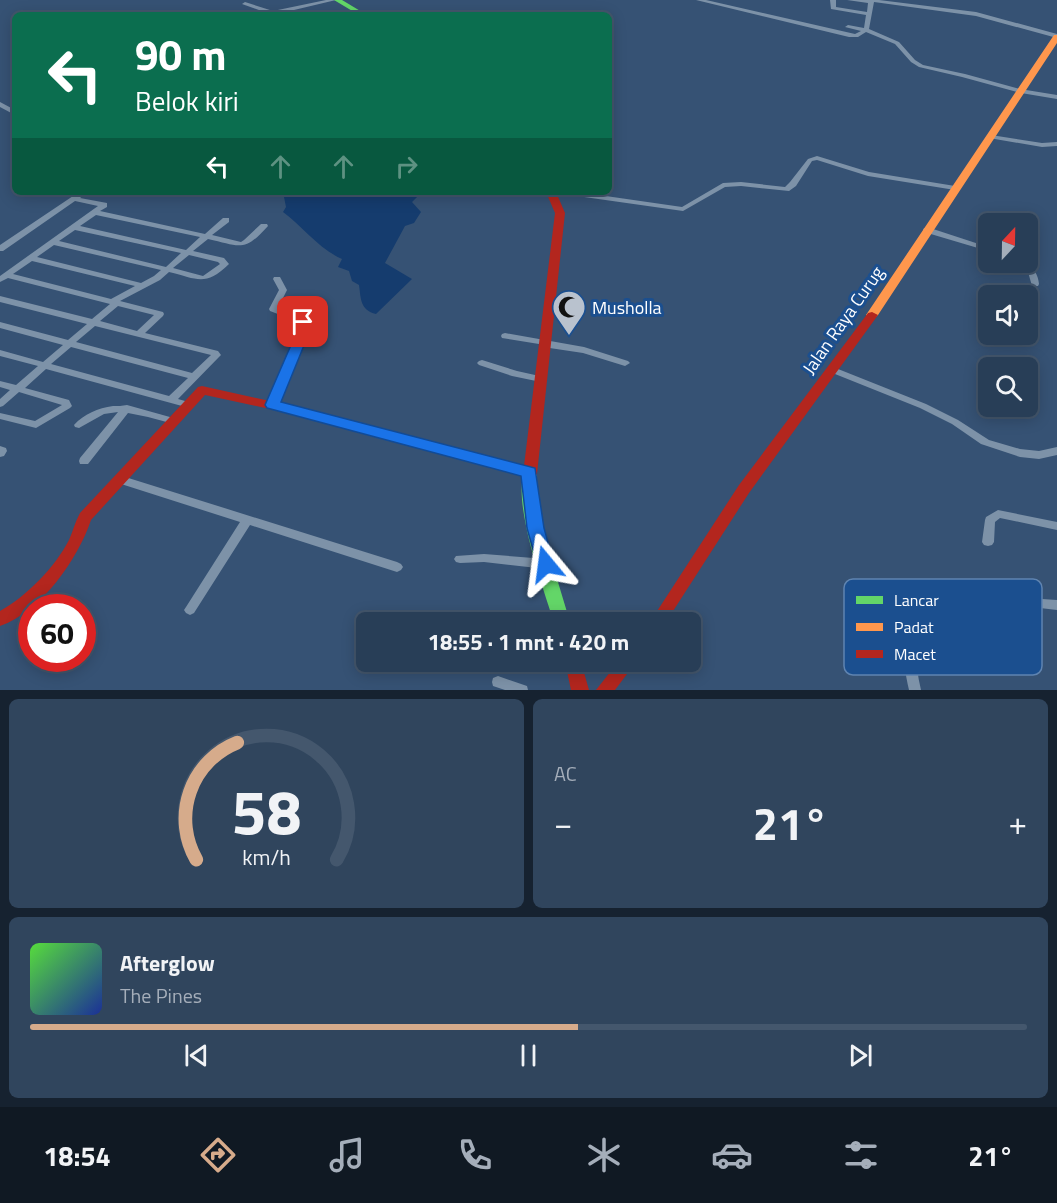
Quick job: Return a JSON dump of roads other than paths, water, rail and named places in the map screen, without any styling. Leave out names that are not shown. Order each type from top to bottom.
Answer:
[{"type":"street","points":[[278,12],[333,0]]},
{"type":"street","points":[[337,0],[359,12]]},
{"type":"street","points":[[699,0],[854,36],[866,30]]},
{"type":"street","points":[[833,0],[833,8],[869,14]]},
{"type":"street","points":[[850,0],[976,14],[1057,36]]},
{"type":"street","points":[[866,30],[874,1]]},
{"type":"street","points":[[244,4],[270,12]]},
{"type":"street","points":[[822,29],[829,23]]},
{"type":"street","points":[[848,27],[866,30],[897,43],[913,61],[921,66],[1057,97]]},
{"type":"street","name":"Jalan Raya Curug","points":[[665,612],[768,454],[833,370],[1057,36]]},
{"type":"street","points":[[991,137],[1042,145],[1057,144]]},
{"type":"street","points":[[584,195],[683,209],[723,185],[741,184],[786,189],[793,184],[810,160],[817,158],[868,174],[955,188]]},
{"type":"street","points":[[0,249],[80,195]]},
{"type":"street","points":[[552,195],[560,213],[529,472],[535,528],[559,612]]},
{"type":"street","points":[[3,278],[104,205],[74,199]]},
{"type":"street","points":[[94,212],[244,243],[264,226]]},
{"type":"street","points":[[0,404],[114,303],[168,269],[226,220]]},
{"type":"street","points":[[53,242],[206,278],[225,264],[221,260],[74,227]]},
{"type":"street","points":[[927,230],[978,246]]},
{"type":"street","points":[[30,258],[143,286]]},
{"type":"street","points":[[1032,273],[1035,284]]},
{"type":"street","points":[[3,278],[160,314],[138,334]]},
{"type":"street","points":[[272,405],[300,338],[303,325],[297,317],[273,309],[283,290],[277,279]]},
{"type":"street","points":[[0,299],[215,353],[216,355],[171,400]]},
{"type":"street","points":[[0,325],[195,377]]},
{"type":"street","points":[[505,336],[584,350],[625,363]]},
{"type":"street","points":[[0,353],[182,403]]},
{"type":"street","points":[[482,363],[515,374],[541,379]]},
{"type":"street","points":[[833,370],[923,406],[955,422],[985,442],[1020,453],[1039,454],[1057,451]]},
{"type":"street","points":[[0,384],[66,402],[67,406],[36,425],[0,416]]},
{"type":"street","points":[[0,620],[16,611],[54,570],[76,541],[85,517],[122,480],[202,390],[272,405],[529,472]]},
{"type":"street","points":[[79,425],[95,412],[127,408],[174,421]]},
{"type":"street","points":[[84,461],[127,408]]},
{"type":"street","points":[[122,480],[397,567]]},
{"type":"street","points":[[988,542],[990,520],[998,514],[1057,526]]},
{"type":"street","points":[[190,610],[247,520]]},
{"type":"street","points":[[460,559],[484,558],[546,564]]},
{"type":"street","points":[[1042,604],[1057,605]]},
{"type":"street","points":[[576,672],[580,690]]},
{"type":"street","points":[[605,690],[620,672]]},
{"type":"street","points":[[911,675],[915,690]]},
{"type":"street","points":[[498,682],[522,690]]},
{"type":"water","points":[[284,195],[419,195],[412,202],[421,212],[414,223],[405,226],[385,263],[412,279],[376,314],[367,310],[362,303],[359,285],[352,281],[349,271],[338,267],[342,259],[318,244],[283,212],[286,207]]},
{"type":"place","name":"Musholla","points":[[569,336]]}]
